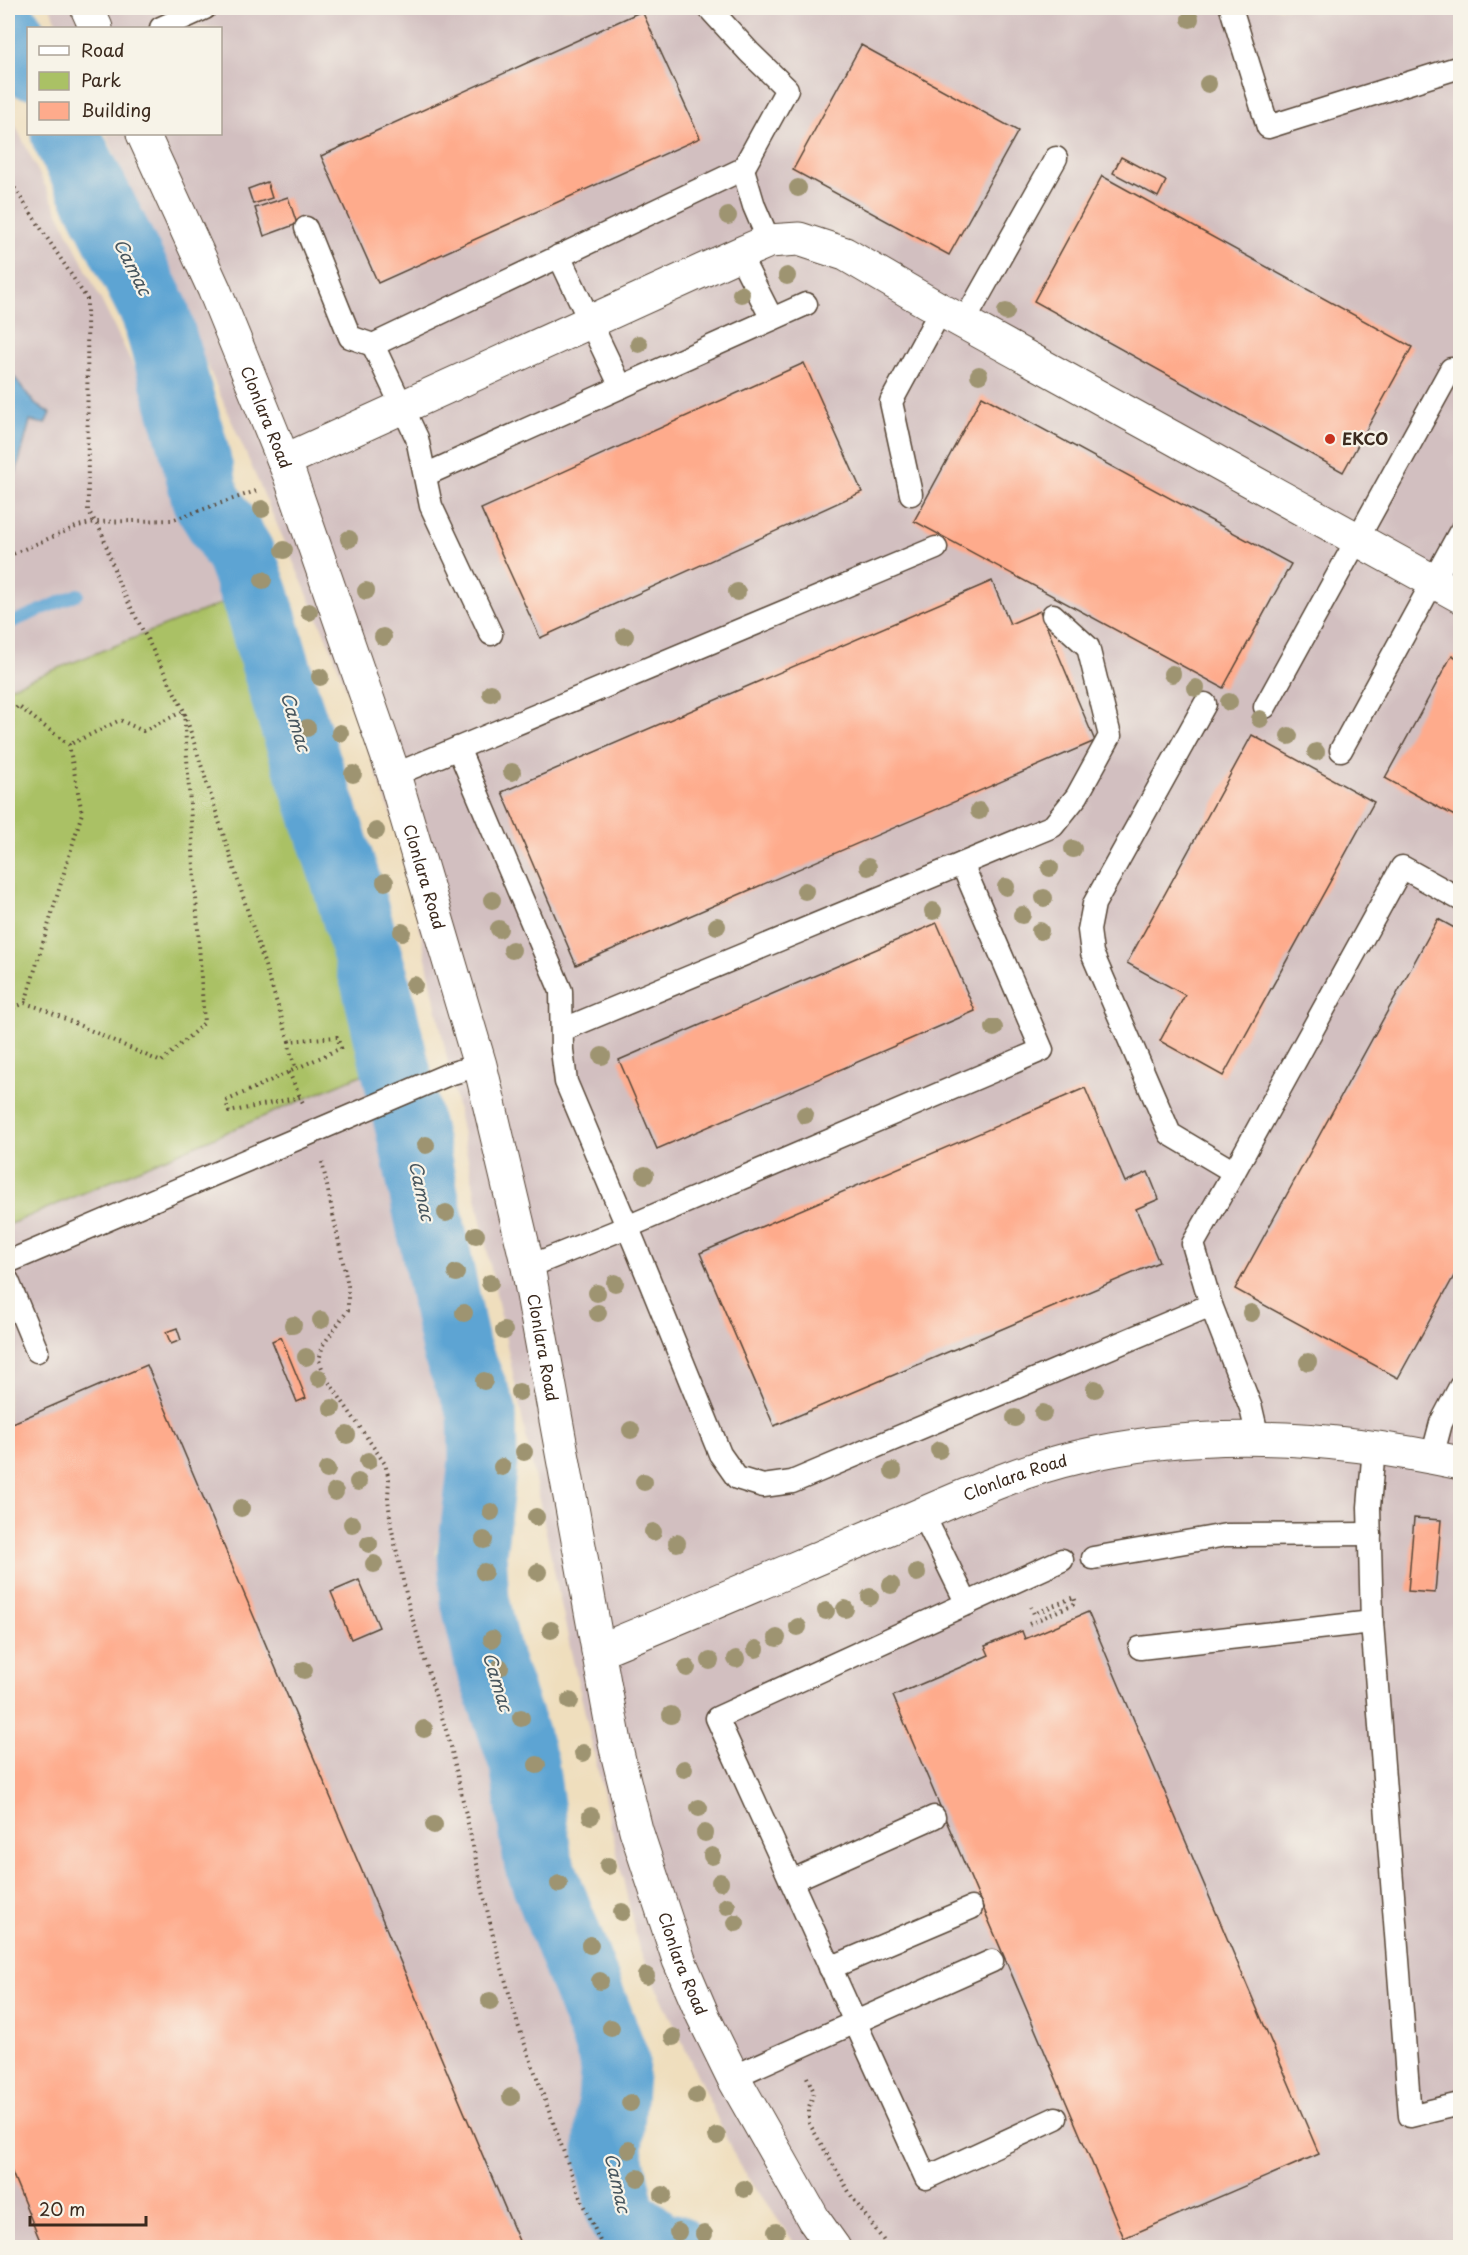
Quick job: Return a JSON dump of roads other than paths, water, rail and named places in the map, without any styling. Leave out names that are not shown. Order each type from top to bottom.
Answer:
[{"type":"street","points":[[87,8],[96,27]]},
{"type":"street","name":"Clonlara Road","points":[[143,135],[214,289],[284,461],[394,775],[480,1065],[528,1267],[616,1749],[636,1830],[679,1960],[733,2077],[814,2220],[834,2247]]},
{"type":"street","points":[[284,461],[769,241],[799,239],[845,254],[952,316],[1447,589]]},
{"type":"street","name":"Clonlara Road","points":[[598,1651],[1006,1479],[1076,1457],[1148,1443],[1258,1437],[1374,1447],[1446,1460]]},
{"type":"lane","points":[[170,19],[205,8]]},
{"type":"lane","points":[[306,228],[350,337],[373,345],[743,169],[787,88],[749,52],[709,8]]},
{"type":"lane","points":[[1231,8],[1268,127],[1461,67]]},
{"type":"lane","points":[[911,494],[891,402],[952,316],[1056,158]]},
{"type":"lane","points":[[743,169],[753,206],[769,241]]},
{"type":"lane","points":[[739,254],[771,319]]},
{"type":"lane","points":[[559,256],[621,387]]},
{"type":"lane","points":[[425,475],[806,304]]},
{"type":"lane","points":[[373,345],[417,438],[431,506],[490,634]]},
{"type":"lane","points":[[1265,707],[1451,369]]},
{"type":"lane","points":[[1341,750],[1447,589],[1461,532]]},
{"type":"lane","points":[[394,775],[936,548]]},
{"type":"lane","points":[[562,1030],[1053,826],[1077,796],[1110,736],[1088,646],[1053,615]]},
{"type":"lane","points":[[1205,704],[1094,904],[1089,930],[1092,953],[1170,1134],[1234,1172]]},
{"type":"lane","points":[[458,748],[561,991],[562,1050],[566,1082],[720,1454],[737,1478],[763,1486],[792,1482],[1212,1305]]},
{"type":"lane","points":[[528,1267],[1042,1050],[962,864]]},
{"type":"lane","points":[[1258,1437],[1251,1408],[1212,1305],[1193,1244],[1402,867],[1461,899]]},
{"type":"lane","points":[[8,1262],[449,1074],[480,1065]]},
{"type":"lane","points":[[8,1281],[37,1351]]},
{"type":"lane","points":[[1446,1460],[1441,1423],[1461,1387]]},
{"type":"lane","points":[[1374,1447],[1369,1507],[1372,1622],[1410,2116],[1461,2104]]},
{"type":"lane","points":[[923,1514],[967,1604]]},
{"type":"lane","points":[[1093,1558],[1226,1534],[1370,1534]]},
{"type":"lane","points":[[1056,2118],[926,2178],[717,1718],[1062,1560]]},
{"type":"lane","points":[[1140,1648],[1372,1622]]},
{"type":"lane","points":[[791,1881],[934,1817]]},
{"type":"lane","points":[[830,1968],[970,1908]]},
{"type":"lane","points":[[733,2077],[992,1961]]},
{"type":"water","points":[[8,369],[35,404],[50,413],[45,424],[30,421],[16,473],[8,473]]},
{"type":"waterway","name":"Camac","points":[[8,31],[27,62]]},
{"type":"waterway","name":"Camac","points":[[66,135],[155,312],[206,499],[240,554],[256,598],[287,703],[345,878],[376,985],[414,1146],[456,1349],[482,1411],[483,1462],[472,1553],[475,1600],[489,1662],[524,1764],[538,1861],[615,2061],[608,2152],[622,2217],[660,2246],[673,2248]]},
{"type":"waterway","points":[[8,624],[78,594]]},
{"type":"place","name":"EKCO","points":[[1330,439]]}]
